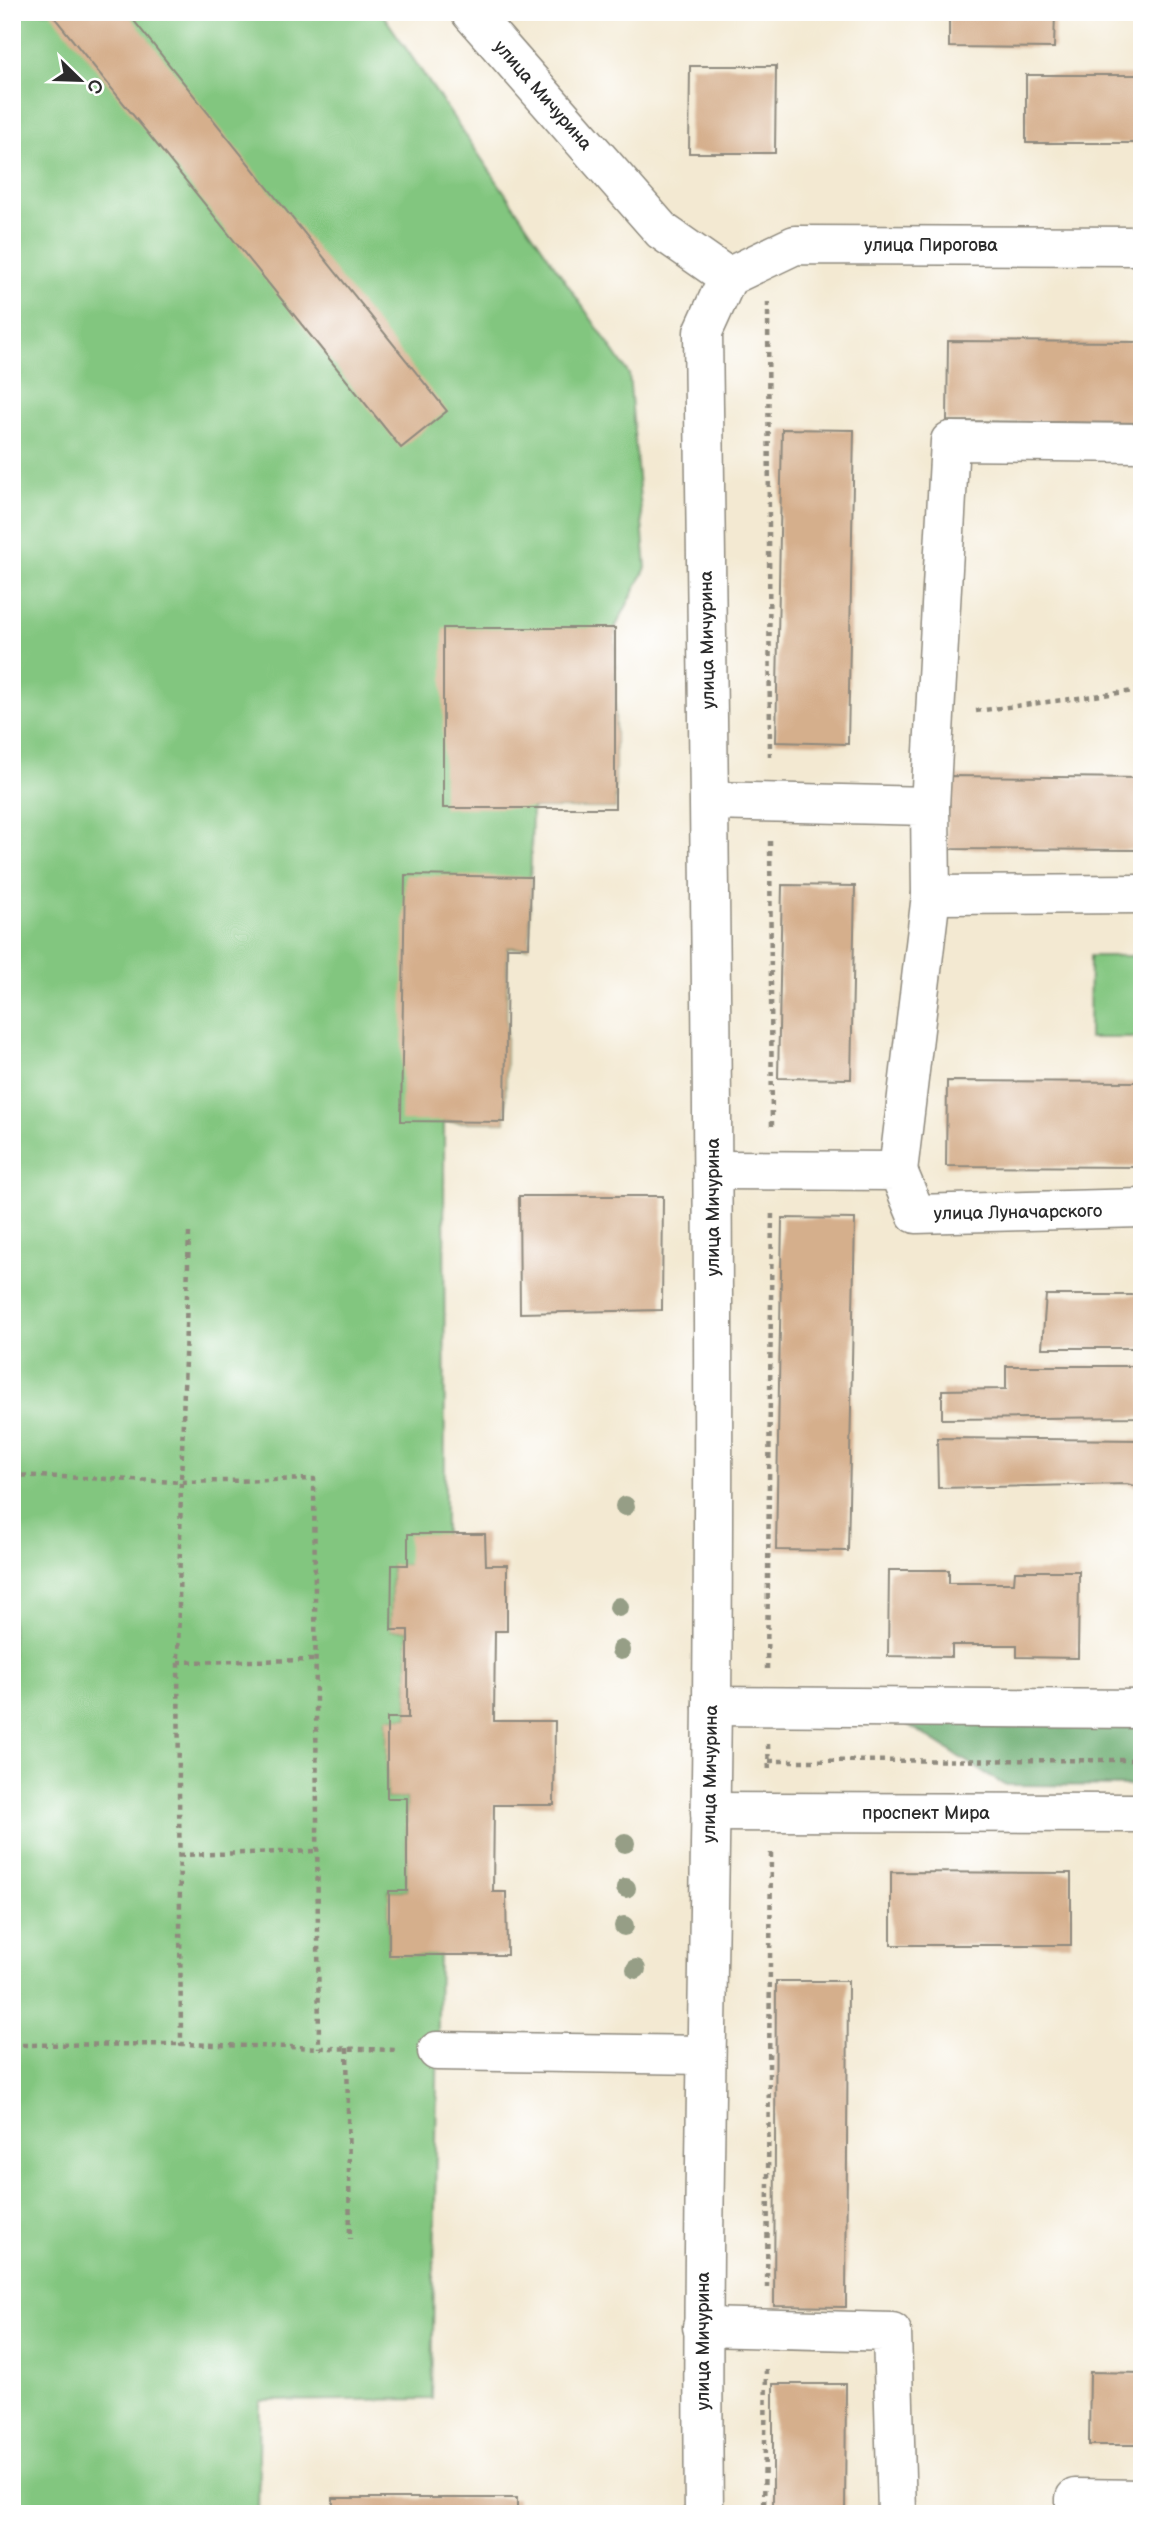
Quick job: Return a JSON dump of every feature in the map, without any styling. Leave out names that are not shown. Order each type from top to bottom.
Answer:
[{"type":"street","name":"улица Мичурина","points":[[470,12],[662,231],[728,277],[703,332],[714,1170],[712,1706],[702,2328],[704,2514]]},
{"type":"street","name":"улица Пирогова","points":[[728,277],[795,245],[1142,246]]},
{"type":"street","points":[[714,1170],[898,1171],[931,895],[930,806],[950,441],[1142,443]]},
{"type":"street","points":[[709,801],[930,806]]},
{"type":"street","points":[[931,895],[1142,894]]},
{"type":"street","name":"улица Луначарского","points":[[898,1171],[916,1214],[1142,1208]]},
{"type":"street","points":[[712,1706],[1142,1709]]},
{"type":"street","name":"проспект Мира","points":[[709,1812],[1142,1813]]},
{"type":"street","points":[[437,2051],[706,2055]]},
{"type":"street","points":[[702,2328],[892,2332],[897,2514]]},
{"type":"street","points":[[1074,2514],[1075,2498],[1142,2499]]},
{"type":"path","points":[[728,277],[768,297],[772,1170],[767,1706],[771,1813],[764,2514]]},
{"type":"path","points":[[934,716],[1142,690]]},
{"type":"path","points":[[181,2044],[178,1662],[189,1233]]},
{"type":"path","points":[[12,1475],[181,1482],[314,1479],[318,2048]]},
{"type":"path","points":[[178,1662],[316,1660]]},
{"type":"path","points":[[769,1762],[1142,1760]]},
{"type":"path","points":[[179,1854],[317,1852]]},
{"type":"path","points":[[12,2045],[181,2044],[437,2051]]},
{"type":"path","points":[[347,2049],[350,2239]]},
{"type":"green space","points":[[12,12],[381,12],[629,374],[646,568],[615,628],[615,808],[532,808],[529,947],[507,948],[505,1122],[444,1122],[445,1534],[408,1565],[392,1566],[391,1630],[408,1630],[408,1718],[387,1718],[387,1798],[407,1798],[407,1891],[389,1891],[389,1954],[439,1955],[432,2399],[260,2401],[258,2514],[12,2514]]},
{"type":"green space","points":[[1090,956],[1142,956],[1142,1038],[1089,1038]]},
{"type":"green space","points":[[907,1724],[1142,1725],[1142,1786],[1004,1785]]},
{"type":"building","points":[[50,12],[127,12],[447,411],[401,448]]},
{"type":"building","points":[[949,12],[1055,12],[1054,48],[949,47]]},
{"type":"building","points":[[690,66],[776,66],[775,153],[689,153]]},
{"type":"building","points":[[1026,75],[1138,75],[1137,143],[1026,143]]},
{"type":"building","points":[[948,341],[1142,342],[1142,423],[947,421]]},
{"type":"building","points":[[782,429],[854,430],[848,744],[776,742]]},
{"type":"building","points":[[443,628],[615,628],[615,808],[443,808]]},
{"type":"building","points":[[948,776],[1142,778],[1142,850],[947,849]]},
{"type":"building","points":[[405,875],[531,877],[529,947],[507,947],[505,1122],[401,1121]]},
{"type":"building","points":[[782,885],[855,886],[851,1079],[778,1078]]},
{"type":"building","points":[[947,1081],[1142,1082],[1142,1167],[946,1166]]},
{"type":"building","points":[[519,1196],[663,1196],[662,1310],[520,1313]]},
{"type":"building","points":[[782,1218],[855,1219],[848,1551],[776,1550]]},
{"type":"building","points":[[1046,1295],[1142,1295],[1142,1348],[1042,1348]]},
{"type":"building","points":[[1006,1366],[1142,1366],[1142,1417],[942,1419],[942,1390],[1006,1389]]},
{"type":"building","points":[[937,1438],[1142,1440],[1142,1488],[1127,1484],[938,1488]]},
{"type":"building","points":[[408,1534],[485,1534],[486,1565],[507,1565],[507,1631],[495,1631],[494,1721],[555,1721],[554,1805],[494,1805],[493,1892],[506,1892],[507,1955],[389,1955],[389,1891],[407,1891],[407,1798],[387,1798],[387,1718],[408,1718],[408,1630],[391,1630],[392,1565],[408,1565]]},
{"type":"building","points":[[889,1570],[949,1570],[949,1583],[1014,1583],[1015,1571],[1079,1571],[1078,1658],[1017,1657],[1017,1645],[952,1645],[952,1657],[888,1656]]},
{"type":"building","points":[[1139,1857],[1142,1857],[1142,1930],[1139,1930]]},
{"type":"building","points":[[891,1872],[1071,1873],[1071,1945],[891,1945]]},
{"type":"building","points":[[776,1981],[848,1981],[846,2307],[774,2306]]},
{"type":"building","points":[[1090,2372],[1142,2373],[1142,2445],[1089,2445]]},
{"type":"building","points":[[773,2384],[846,2384],[845,2514],[773,2514]]},
{"type":"building","points":[[333,2498],[517,2498],[517,2514],[333,2514]]}]
